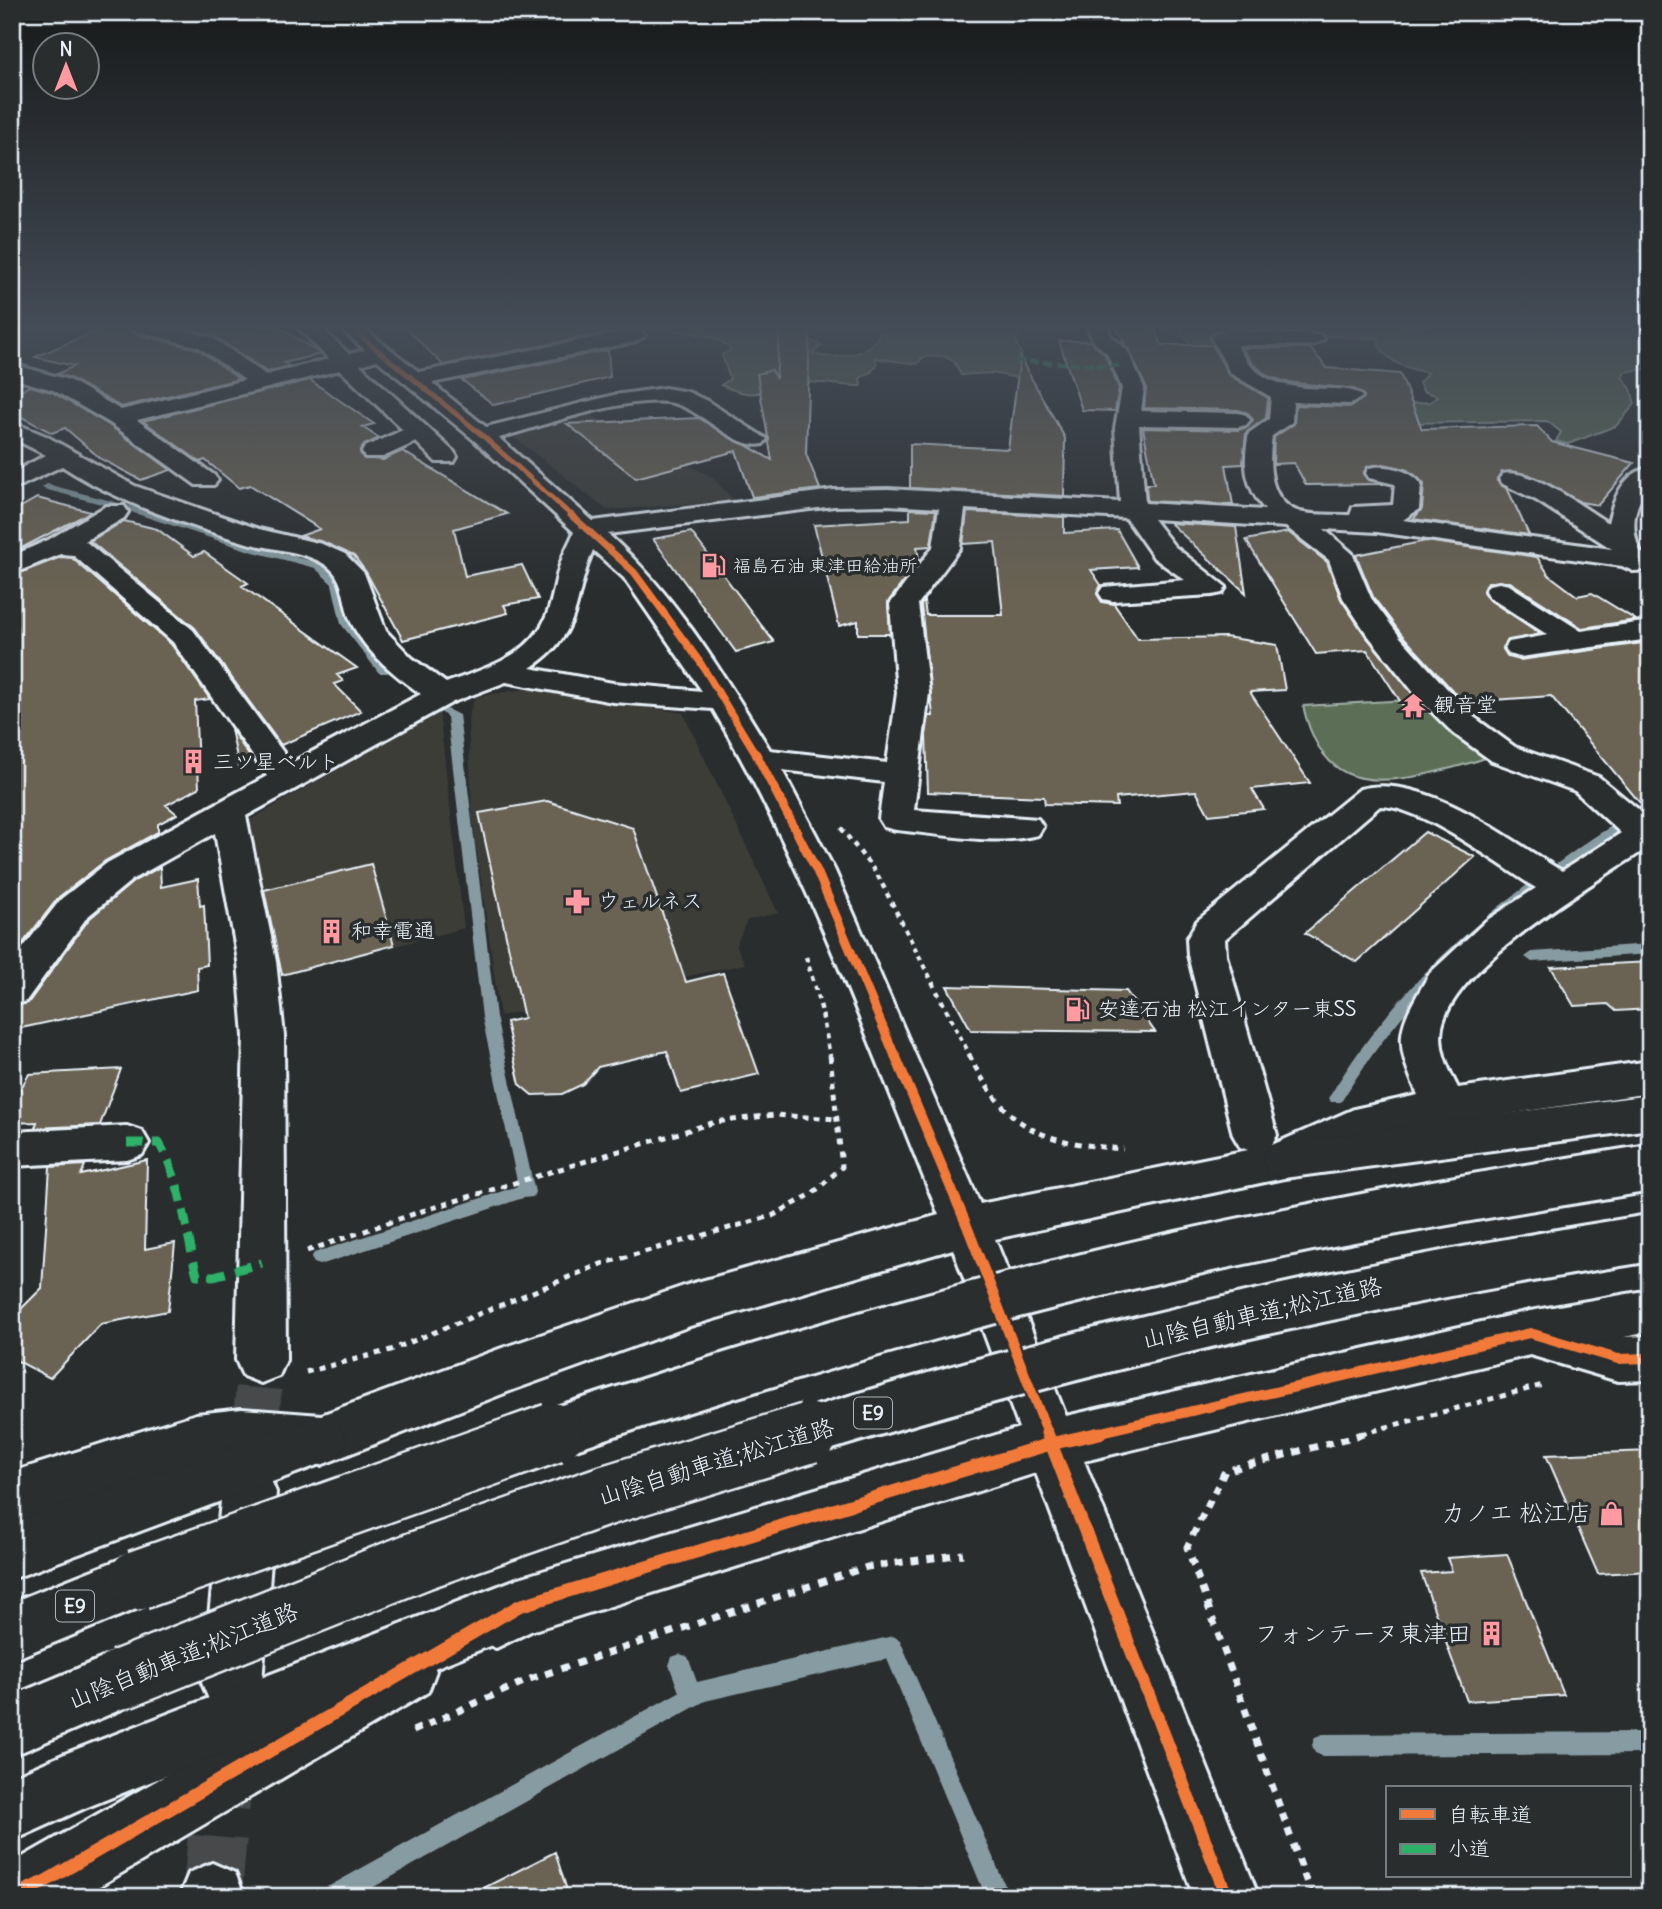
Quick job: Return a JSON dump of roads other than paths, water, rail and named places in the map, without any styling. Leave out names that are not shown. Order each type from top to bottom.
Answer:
[{"type":"main road","points":[[113,415],[205,480]]},
{"type":"main road","points":[[118,418],[130,415]]},
{"type":"main road","points":[[402,415],[445,457]]},
{"type":"main road","points":[[457,415],[589,529],[634,572],[724,700],[777,760],[817,871],[967,1226],[1227,1897]]},
{"type":"main road","points":[[482,435],[558,415]]},
{"type":"main road","points":[[712,415],[755,439]]},
{"type":"main road","points":[[1281,415],[1280,422],[1261,433],[1255,453],[1255,476],[1270,500],[1288,519],[1339,554],[1358,599],[1386,638],[1452,715],[1493,749],[1586,783],[1638,827],[1550,881],[1444,983],[1422,1026],[1422,1057],[1445,1106]]},
{"type":"main road","points":[[1114,593],[1212,587],[1164,552],[1133,510],[1129,418],[1238,420]]},
{"type":"main road","points":[[12,429],[47,444],[130,494],[258,538],[318,552],[322,564],[353,578],[368,628],[404,666],[442,695]]},
{"type":"main road","points":[[374,452],[419,432]]},
{"type":"main road","points":[[21,478],[63,456]]},
{"type":"main road","points":[[1288,519],[1308,511],[1395,514],[1406,509],[1408,484],[1404,479],[1378,474]]},
{"type":"main road","points":[[1650,474],[1627,495],[1619,534],[1650,582]]},
{"type":"main road","points":[[1512,479],[1545,495],[1635,556]]},
{"type":"main road","points":[[589,529],[834,498],[953,500],[1377,524],[1635,556]]},
{"type":"main road","points":[[953,500],[946,548],[904,604],[913,693],[896,819],[977,827],[1026,827]]},
{"type":"main road","points":[[12,566],[58,546],[115,512]]},
{"type":"main road","points":[[12,991],[75,908],[120,871],[442,695],[504,672],[552,634],[564,607],[574,563],[589,529]]},
{"type":"main road","points":[[58,546],[81,548],[183,636],[286,779]]},
{"type":"main road","points":[[1499,591],[1575,640]]},
{"type":"main road","points":[[1520,648],[1650,630]]},
{"type":"main road","points":[[504,672],[620,694],[689,701],[724,700]]},
{"type":"main road","points":[[777,760],[901,774]]},
{"type":"main road","points":[[1269,1148],[1207,956],[1206,939],[1210,930],[1372,796],[1378,794],[1398,795],[1439,814],[1550,881]]},
{"type":"main road","points":[[228,811],[257,961],[264,1036],[261,1360]]},
{"type":"main road","points":[[12,1551],[321,1440],[502,1371],[691,1305],[967,1226],[1369,1121],[1445,1106],[1650,1077]]},
{"type":"main road","points":[[1269,1148],[1650,1112]]},
{"type":"main road","points":[[12,1149],[127,1143]]},
{"type":"main road","name":"E9","points":[[12,1631],[138,1580],[377,1492],[545,1435],[901,1324],[1205,1247],[1447,1199],[1650,1168]]},
{"type":"main road","name":"山陰自動車道;松江道路","points":[[12,1726],[121,1679],[421,1560],[604,1496],[933,1394],[1225,1318],[1490,1263],[1650,1238]]},
{"type":"main road","points":[[12,1810],[67,1784],[519,1606],[1050,1444],[1531,1333],[1650,1311]]},
{"type":"main road","points":[[1531,1333],[1618,1359],[1650,1358]]},
{"type":"main road","points":[[12,1497],[196,1439],[242,1433],[321,1440]]},
{"type":"main road","points":[[232,1683],[249,1492]]},
{"type":"main road","points":[[12,1897],[55,1875],[519,1606]]},
{"type":"waterway","points":[[47,487],[131,509],[253,549],[319,566],[337,583],[346,624],[383,671]]},
{"type":"waterway","points":[[447,712],[453,715],[489,1017],[527,1192]]},
{"type":"waterway","points":[[1336,1098],[1358,1061],[1411,994],[1473,935],[1506,907],[1602,838],[1620,826],[1650,814]]},
{"type":"waterway","points":[[1532,957],[1650,949]]},
{"type":"waterway","points":[[320,1258],[526,1190]]},
{"type":"waterway","points":[[692,1697],[702,1691],[893,1647],[998,1897]]},
{"type":"waterway","points":[[680,1665],[692,1697]]},
{"type":"waterway","points":[[332,1897],[692,1697]]},
{"type":"waterway","points":[[1323,1745],[1650,1743]]},
{"type":"tunnel","points":[[255,1434],[261,1360]]},
{"type":"tunnel","points":[[252,1463],[255,1433]]},
{"type":"tunnel","points":[[212,1896],[224,1762]]},
{"type":"place","name":"福島石油 東津田給油所","points":[[713,566]]},
{"type":"place","name":"観音堂","points":[[1414,705]]},
{"type":"place","name":"三ツ星ベルト","points":[[193,762]]},
{"type":"place","name":"ウェルネス","points":[[578,901]]},
{"type":"place","name":"和幸電通","points":[[331,931]]},
{"type":"place","name":"安達石油 松江インター東SS","points":[[1078,1009]]},
{"type":"place","name":"カノエ 松江店","points":[[1611,1513]]},
{"type":"place","name":"フォンテーヌ東津田","points":[[1491,1634]]}]
